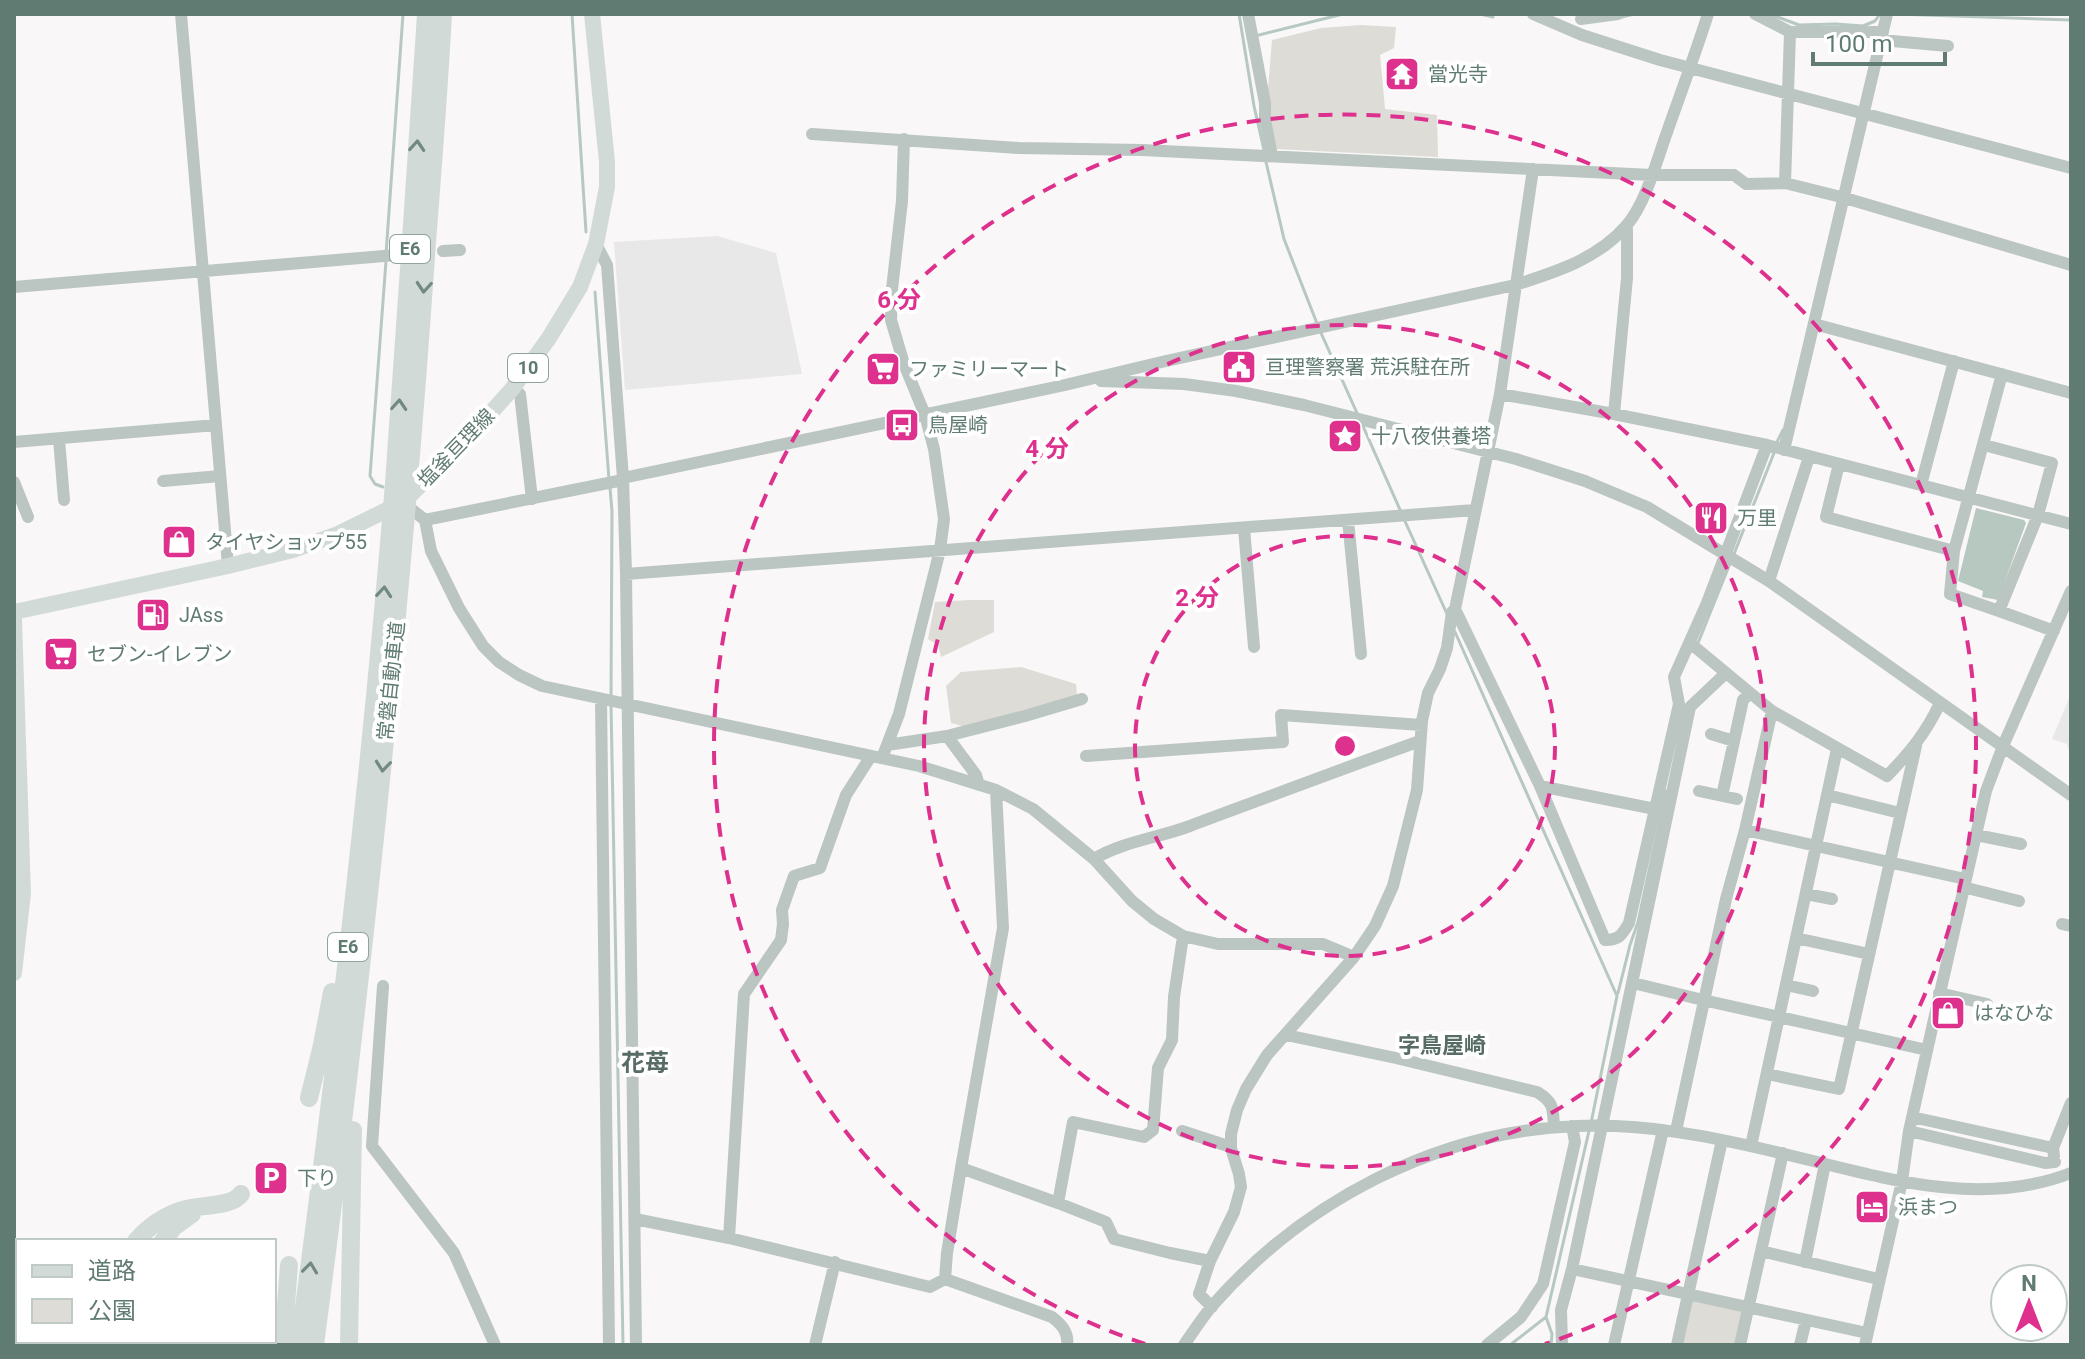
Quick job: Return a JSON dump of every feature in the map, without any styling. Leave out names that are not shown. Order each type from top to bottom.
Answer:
[{"type":"highway","name":"常磐自動車道","points":[[315,1345],[363,952],[396,548],[394,483],[426,14]]},
{"type":"highway","name":"常磐自動車道","points":[[299,1345],[367,771],[415,423],[443,14]]},
{"type":"highway","points":[[309,1098],[331,999],[357,813],[367,771]]},
{"type":"highway","points":[[349,1345],[352,1165],[363,952]]},
{"type":"highway","points":[[138,1239],[150,1227],[180,1210],[231,1202],[241,1194]]},
{"type":"highway","points":[[165,1239],[174,1227],[192,1214],[227,1207],[236,1211],[238,1216]]},
{"type":"highway","points":[[283,1345],[289,1265]]},
{"type":"main road","name":"塩釜亘理線","points":[[14,612],[223,567],[293,550],[338,534],[403,502],[463,444],[512,389],[549,338],[587,271],[596,244],[607,187],[607,162],[592,14]]},
{"type":"main road","points":[[14,620],[23,893],[14,966]]},
{"type":"street","points":[[181,14],[220,476],[223,567]]},
{"type":"street","points":[[1533,14],[1582,35],[1660,60],[2071,168]]},
{"type":"street","points":[[1582,35],[1584,17],[1618,14]]},
{"type":"street","points":[[425,520],[1086,381],[1515,285],[1560,271],[1590,255],[1627,225],[1638,208],[1708,14]]},
{"type":"street","points":[[1755,14],[1790,32],[1882,36],[1948,46]]},
{"type":"street","points":[[1784,450],[1887,14]]},
{"type":"street","points":[[1251,26],[1267,156]]},
{"type":"street","points":[[1785,183],[1790,32]]},
{"type":"street","points":[[812,134],[1019,148],[1142,150],[1652,175],[1734,175],[1746,184],[1785,183],[1845,198],[2071,265]]},
{"type":"street","points":[[729,1238],[744,994],[781,940],[782,910],[794,876],[820,868],[846,795],[887,745],[898,716],[940,550],[944,519],[934,449],[891,320],[902,201],[904,139]]},
{"type":"street","points":[[1212,1307],[1199,1294],[1210,1261],[1234,1212],[1241,1187],[1231,1147],[1233,1121],[1246,1089],[1267,1055],[1354,957],[1375,926],[1393,886],[1420,776],[1421,725],[1428,693],[1440,669],[1449,633],[1500,394],[1533,169]]},
{"type":"street","points":[[1614,414],[1627,278],[1627,225]]},
{"type":"street","points":[[596,244],[607,265],[626,574],[636,1345]]},
{"type":"street","points":[[443,251],[460,250]]},
{"type":"street","points":[[14,287],[396,255]]},
{"type":"street","points":[[1814,324],[2071,393]]},
{"type":"street","points":[[1921,485],[1954,361]]},
{"type":"street","points":[[2002,374],[1954,551],[1950,594],[2054,631]]},
{"type":"street","points":[[1086,381],[1184,384],[1304,405],[1516,459],[1585,481],[1647,507],[1769,581],[2071,795]]},
{"type":"street","points":[[512,389],[520,394],[532,499]]},
{"type":"street","points":[[1500,394],[1767,445],[2071,524]]},
{"type":"street","points":[[14,442],[216,425]]},
{"type":"street","points":[[59,439],[64,500]]},
{"type":"street","points":[[1454,610],[1540,786],[1605,940],[1615,940],[1629,923],[1679,704],[1674,677],[1694,646],[1707,603],[1731,557],[1767,445]]},
{"type":"street","points":[[1984,445],[2052,463],[2038,515],[1999,611]]},
{"type":"street","points":[[1769,581],[1809,457]]},
{"type":"street","points":[[1839,464],[1826,517],[1954,551]]},
{"type":"street","points":[[163,481],[220,476]]},
{"type":"street","points":[[14,482],[28,517]]},
{"type":"street","points":[[403,502],[425,520],[431,551],[459,608],[483,646],[499,662],[519,675],[542,686],[919,766],[996,790],[1033,809],[1094,859],[1132,901],[1170,930],[1218,944],[1323,944],[1354,957]]},
{"type":"street","points":[[626,574],[1475,510]]},
{"type":"street","points":[[1348,520],[1361,654]]},
{"type":"street","points":[[1244,528],[1254,647]]},
{"type":"street","points":[[1572,1269],[1806,1320],[1866,1339],[1878,1279],[1890,1240],[1909,1131],[1939,993],[1986,791],[2071,591]]},
{"type":"street","points":[[1694,646],[1772,711],[1887,776],[1916,746],[1940,703]]},
{"type":"street","points":[[1562,1345],[1561,1310],[1690,707],[1726,673]]},
{"type":"street","points":[[1722,796],[1743,700],[1750,693]]},
{"type":"street","points":[[601,699],[609,1345]]},
{"type":"street","points":[[887,745],[947,736],[1082,699]]},
{"type":"street","points":[[1614,1345],[1628,1281],[1703,1000],[1772,711]]},
{"type":"street","points":[[1086,756],[1283,742],[1281,715],[1421,725]]},
{"type":"street","points":[[1711,734],[1734,741]]},
{"type":"street","points":[[947,736],[976,775],[979,785]]},
{"type":"street","points":[[1094,859],[1109,850],[1183,828],[1420,741]]},
{"type":"street","points":[[1767,1074],[1839,1089],[1916,746]]},
{"type":"street","points":[[1751,1146],[1837,749]]},
{"type":"street","points":[[1540,786],[1655,809]]},
{"type":"street","points":[[945,1279],[1003,928],[996,790]]},
{"type":"street","points":[[1699,791],[1737,799]]},
{"type":"street","points":[[1827,795],[1900,813]]},
{"type":"street","points":[[1745,830],[1889,862],[2019,901]]},
{"type":"street","points":[[1976,835],[2021,844]]},
{"type":"street","points":[[1806,894],[1832,899]]},
{"type":"street","points":[[1058,1203],[1073,1122],[1144,1137],[1153,1130],[1158,1068],[1172,1040],[1174,997],[1183,936]]},
{"type":"street","points":[[1796,938],[1869,954]]},
{"type":"street","points":[[1633,983],[1927,1050]]},
{"type":"street","points":[[1786,985],[1813,991]]},
{"type":"street","points":[[383,986],[372,1146],[454,1253],[495,1345]]},
{"type":"street","points":[[1939,993],[1987,1004]]},
{"type":"street","points":[[1286,1035],[1537,1092],[1548,1099],[1554,1127]]},
{"type":"street","points":[[1184,1345],[1212,1307],[1253,1265],[1323,1209],[1382,1174],[1420,1157],[1468,1142],[1554,1127],[1599,1125],[1669,1131],[1751,1146],[1902,1181],[1983,1191],[2032,1185],[2067,1175],[2055,1162],[2053,1148],[2071,1103]]},
{"type":"street","points":[[1912,1117],[2053,1148]]},
{"type":"street","points":[[1487,1345],[1521,1317],[1543,1284],[1576,1126]]},
{"type":"street","points":[[1182,1131],[1231,1147]]},
{"type":"street","points":[[1909,1131],[2045,1163],[2055,1162]]},
{"type":"street","points":[[1677,1345],[1722,1140]]},
{"type":"street","points":[[1740,1345],[1783,1153]]},
{"type":"street","points":[[1805,1262],[1825,1164]]},
{"type":"street","points":[[961,1168],[1106,1222],[1114,1239],[1210,1261]]},
{"type":"street","points":[[635,1219],[835,1262],[930,1287],[945,1279],[1052,1317],[1062,1326],[1067,1345]]},
{"type":"street","points":[[1761,1251],[1878,1279]]},
{"type":"street","points":[[815,1345],[835,1262]]},
{"type":"street","points":[[1800,1345],[1806,1320]]},
{"type":"shaded area","points":[[717,236],[776,253],[802,374],[625,390],[614,242]]},
{"type":"shaded area","points":[[1976,508],[2026,523],[1998,600],[1982,597],[1983,591],[1958,581]]},
{"type":"shaded area","points":[[2071,694],[2069,752],[2067,744],[2052,739]]},
{"type":"green space","points":[[1361,25],[1396,27],[1394,48],[1380,55],[1385,109],[1437,115],[1438,157],[1275,149],[1267,101],[1272,40],[1321,28]]},
{"type":"green space","points":[[994,600],[994,632],[941,657],[938,645],[928,639],[935,602]]},
{"type":"green space","points":[[1021,667],[1076,684],[1077,696],[966,727],[951,723],[946,686],[961,672]]},
{"type":"green space","points":[[1695,1300],[1740,1309],[1742,1315],[1735,1345],[1682,1345],[1691,1302]]},
{"type":"waterway","points":[[386,254],[403,14]]},
{"type":"waterway","points":[[572,14],[586,232]]},
{"type":"waterway","points":[[1239,14],[1264,150]]},
{"type":"waterway","points":[[1255,36],[1343,14]]},
{"type":"waterway","points":[[1480,14],[1493,17]]},
{"type":"waterway","points":[[1622,17],[1634,14]]},
{"type":"waterway","points":[[1770,14],[1799,25],[1863,26],[1875,21],[1880,14]]},
{"type":"waterway","points":[[1896,14],[2071,20]]},
{"type":"waterway","points":[[1266,162],[1284,239],[1318,326]]},
{"type":"waterway","points":[[383,487],[375,484],[370,476],[386,261]]},
{"type":"waterway","points":[[595,292],[609,480]]},
{"type":"waterway","points":[[1321,333],[1357,413]]},
{"type":"waterway","points":[[1362,424],[1401,512]]},
{"type":"waterway","points":[[1776,444],[1783,430]]},
{"type":"waterway","points":[[1734,554],[1774,453]]},
{"type":"waterway","points":[[610,488],[611,696]]},
{"type":"waterway","points":[[1404,519],[1447,614]]},
{"type":"waterway","points":[[1698,643],[1731,561]]},
{"type":"waterway","points":[[1455,632],[1617,996],[1591,1123]]},
{"type":"waterway","points":[[611,704],[623,1345]]},
{"type":"waterway","points":[[1618,993],[1638,922],[1666,791]]},
{"type":"waterway","points":[[1551,1345],[1552,1334],[1546,1317],[1589,1131]]},
{"type":"waterway","points":[[1510,1345],[1546,1317]]},
{"type":"place","name":"當光寺","points":[[1402,74]]},
{"type":"place","name":"亘理警察署 荒浜駐在所","points":[[1239,367]]},
{"type":"place","name":"ファミリーマート","points":[[883,369]]},
{"type":"place","name":"鳥屋崎","points":[[902,425]]},
{"type":"place","name":"十八夜供養塔","points":[[1345,436]]},
{"type":"place","name":"万里","points":[[1711,518]]},
{"type":"place","name":"タイヤショップ55","points":[[179,542]]},
{"type":"place","name":"JAss","points":[[153,615]]},
{"type":"place","name":"セブン-イレブン","points":[[61,654]]},
{"type":"place","name":"はなひな","points":[[1948,1013]]},
{"type":"place","name":"下り","points":[[271,1178]]},
{"type":"place","name":"浜まつ","points":[[1872,1207]]},
{"type":"district","name":"字鳥屋崎","points":[[1442,1045]]},
{"type":"district","name":"花苺","points":[[645,1063]]}]
